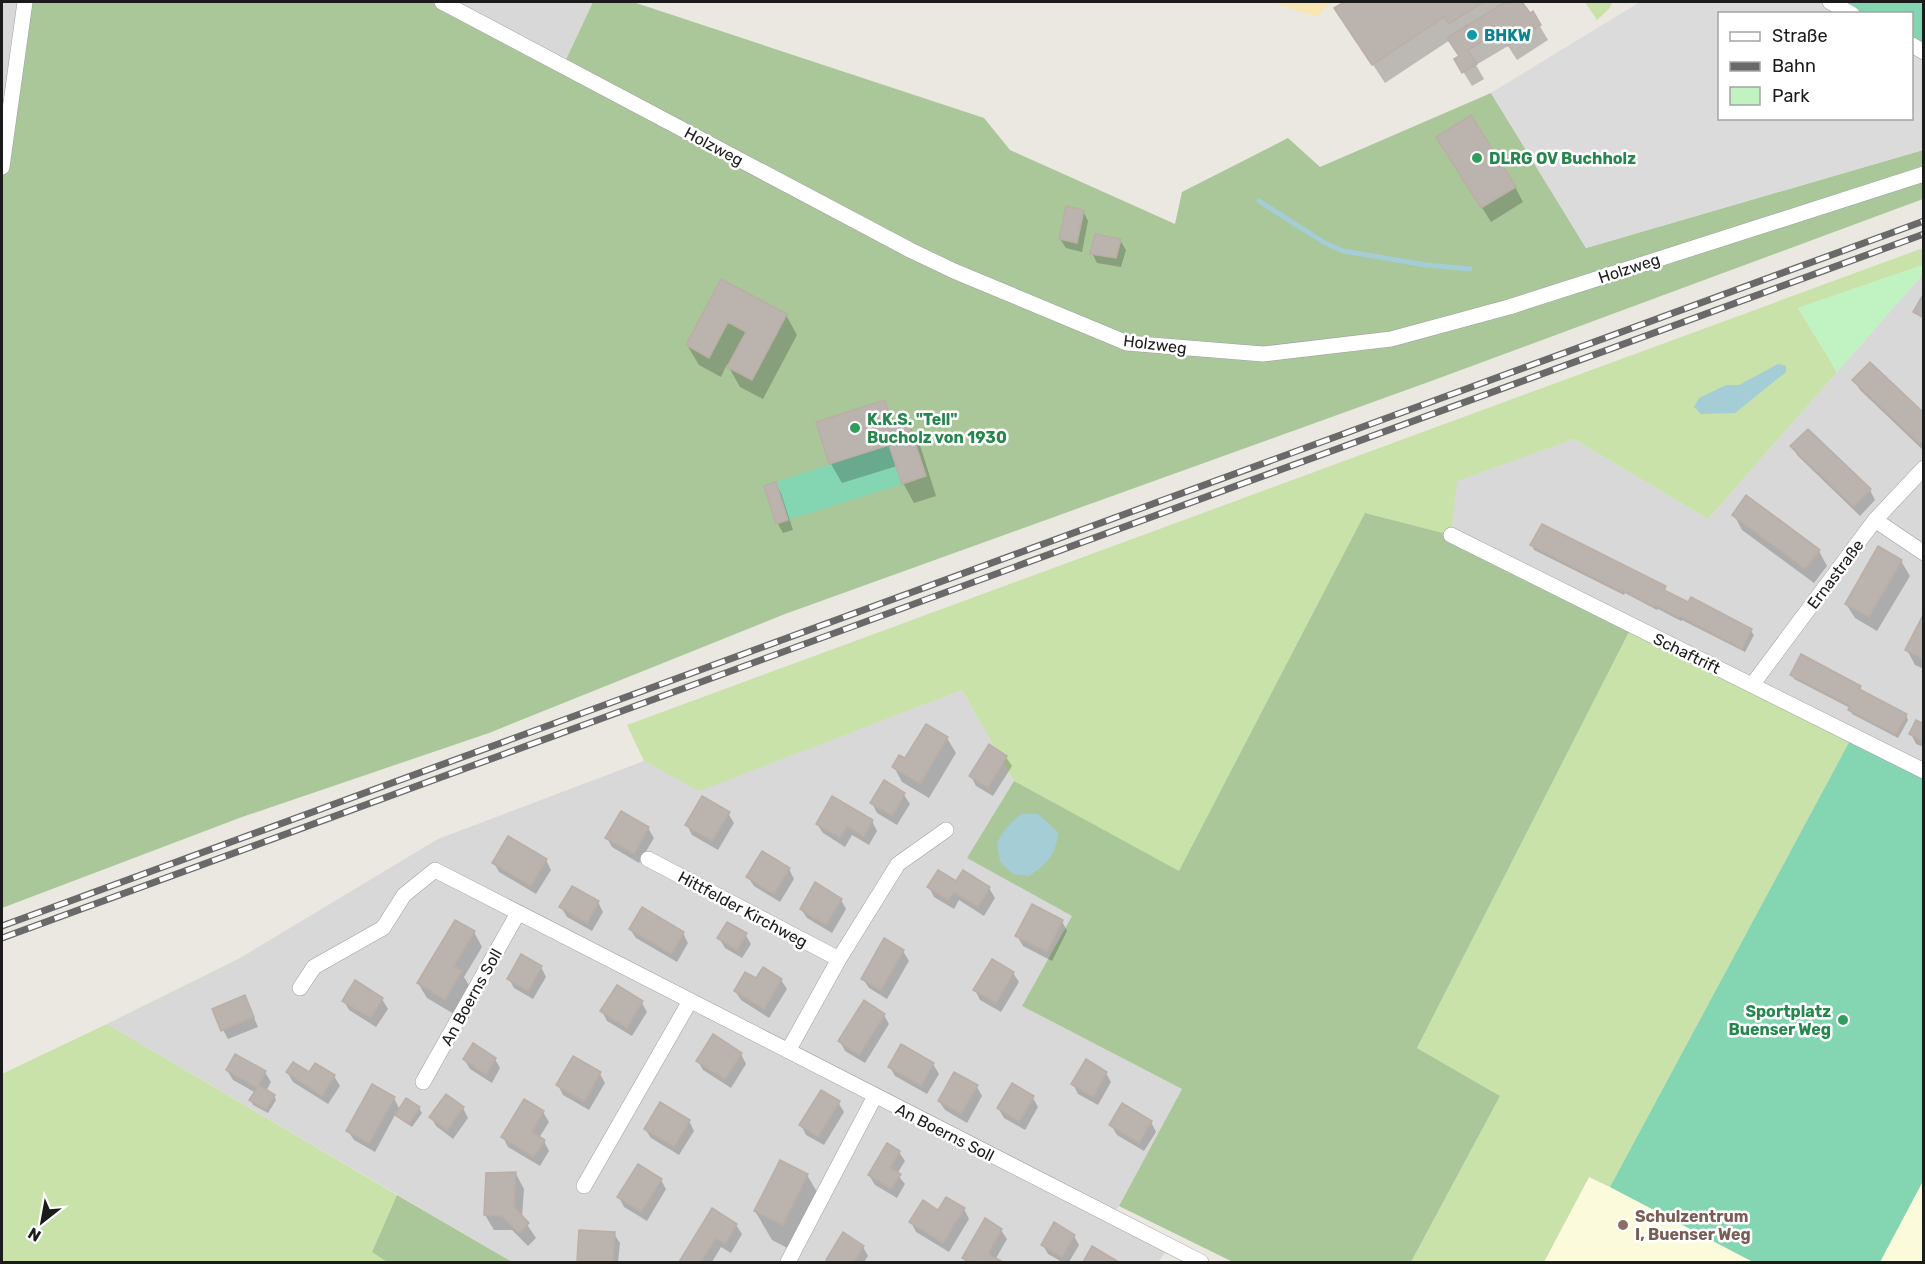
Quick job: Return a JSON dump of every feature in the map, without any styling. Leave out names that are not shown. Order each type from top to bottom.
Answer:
[{"type":"street","points":[[2,167],[25,2]]},
{"type":"street","name":"Holzweg","points":[[442,2],[910,250],[954,271],[1127,343],[1263,354],[1391,339],[1509,307],[1923,174]]},
{"type":"street","points":[[1830,2],[1848,12]]},
{"type":"street","name":"Ernastraße","points":[[1752,685],[1875,520],[1923,468]]},
{"type":"street","points":[[1875,520],[1923,553]]},
{"type":"street","name":"Schaftrift","points":[[1451,535],[1923,771]]},
{"type":"street","points":[[788,1051],[839,959],[897,864],[946,830]]},
{"type":"street","name":"Hittfelder Kirchweg","points":[[648,859],[839,959]]},
{"type":"street","name":"An Boerns Soll","points":[[300,988],[314,967],[383,928],[404,895],[435,870],[1201,1263]]},
{"type":"street","name":"An Boerns Soll","points":[[423,1082],[518,913]]},
{"type":"street","points":[[584,1186],[690,1001]]},
{"type":"street","points":[[788,1263],[875,1096]]},
{"type":"shaded area","points":[[2,2],[25,2],[2,167]]},
{"type":"shaded area","points":[[442,2],[593,2],[563,66]]},
{"type":"shaded area","points":[[1640,2],[1830,2],[1850,12],[1718,12],[1718,120],[1913,120],[1913,46],[1923,52],[1923,150],[1586,248],[1491,93]]},
{"type":"shaded area","points":[[1923,274],[1923,771],[1451,535],[1456,481],[1574,439],[1708,519]]},
{"type":"shaded area","points":[[962,690],[1014,781],[968,858],[1072,916],[1022,1006],[1182,1089],[1113,1217],[1170,1247],[1158,1262],[512,1262],[107,1024],[240,958],[438,839],[644,761],[700,790]]},
{"type":"shaded area","name":"Schulzentrum I, Buenser Weg","points":[[1589,1177],[1610,1187],[1753,1262],[1544,1262]]},
{"type":"shaded area","points":[[1923,1181],[1923,1262],[1880,1262]]},
{"type":"green space","points":[[25,2],[442,2],[563,66],[593,2],[633,2],[984,118],[1010,150],[1175,224],[1182,192],[1288,138],[1320,167],[1491,93],[1586,248],[1923,150],[1923,199],[1434,380],[785,614],[489,733],[242,817],[2,908],[2,167]]},
{"type":"green space","points":[[1585,2],[1610,2],[1612,3],[1597,20]]},
{"type":"green space","points":[[1830,2],[1923,2],[1923,52],[1913,46],[1913,12],[1850,12]]},
{"type":"green space","points":[[1923,248],[1923,265],[1798,308],[1837,372],[1708,519],[1574,439],[1457,481],[1451,535],[1365,513],[1179,872],[1014,781],[962,690],[699,791],[644,761],[627,725]]},
{"type":"green space","points":[[1923,265],[1923,274],[1837,372],[1798,308]]},
{"type":"green space","points":[[889,445],[902,484],[788,520],[776,482]]},
{"type":"green space","points":[[1365,513],[1451,535],[1632,626],[1417,1048],[1500,1096],[1411,1262],[1233,1262],[1119,1206],[1182,1089],[1022,1006],[1072,916],[967,858],[1014,781],[1179,871]]},
{"type":"green space","points":[[1632,626],[1853,735],[1610,1187],[1589,1177],[1544,1262],[1411,1262],[1500,1096],[1417,1048]]},
{"type":"green space","points":[[1853,735],[1923,771],[1923,1181],[1880,1262],[1753,1262],[1610,1187]]},
{"type":"green space","points":[[107,1024],[397,1195],[372,1252],[387,1262],[2,1262],[2,1074]]},
{"type":"green space","points":[[397,1195],[512,1262],[387,1262],[372,1252]]},
{"type":"sand","points":[[1270,2],[1334,2],[1323,9],[1318,17]]},
{"type":"water","points":[[1778,364],[1786,366],[1786,372],[1735,413],[1701,414],[1694,407],[1699,398],[1726,385],[1739,385]]},
{"type":"water","points":[[1021,814],[1038,814],[1058,832],[1050,858],[1029,876],[1013,874],[1000,862],[997,842],[1007,827]]},
{"type":"building","points":[[1344,2],[1483,2],[1449,24],[1444,17],[1372,65],[1334,8]]},
{"type":"building","name":"BHKW","points":[[1505,2],[1522,2],[1530,13],[1533,11],[1541,25],[1507,46],[1498,32],[1468,50],[1477,64],[1462,73],[1454,59],[1459,56],[1447,38]]},
{"type":"building","points":[[1471,115],[1516,187],[1481,208],[1436,137]]},
{"type":"building","points":[[1066,206],[1084,210],[1077,243],[1059,239]]},
{"type":"building","points":[[1095,234],[1121,239],[1116,258],[1090,254]]},
{"type":"building","points":[[721,279],[787,314],[752,380],[727,367],[746,332],[728,322],[709,358],[686,345]]},
{"type":"building","points":[[1924,293],[1924,318],[1913,312]]},
{"type":"building","points":[[1870,362],[1924,413],[1924,440],[1920,444],[1852,380]]},
{"type":"building","points":[[885,400],[893,426],[908,421],[926,476],[902,484],[889,445],[829,464],[816,422]]},
{"type":"building","points":[[1808,429],[1871,489],[1854,507],[1790,446]]},
{"type":"building","points":[[776,482],[788,520],[776,524],[764,486]]},
{"type":"building","points":[[1746,495],[1820,550],[1805,569],[1732,515]]},
{"type":"building","points":[[1542,524],[1666,586],[1664,590],[1688,602],[1691,597],[1752,629],[1742,649],[1680,616],[1679,618],[1622,590],[1622,592],[1530,545]]},
{"type":"building","points":[[1878,546],[1902,560],[1869,617],[1845,604]]},
{"type":"building","points":[[1924,613],[1924,659],[1905,650]]},
{"type":"building","points":[[1801,654],[1861,686],[1859,689],[1907,714],[1896,735],[1848,710],[1850,706],[1790,675]]},
{"type":"building","points":[[1916,720],[1924,724],[1924,742],[1909,734]]},
{"type":"building","points":[[926,724],[948,737],[920,784],[892,767],[899,755],[905,758]]},
{"type":"building","points":[[989,744],[1007,756],[988,788],[969,776]]},
{"type":"building","points":[[884,780],[905,793],[892,816],[870,803]]},
{"type":"building","points":[[702,796],[730,812],[712,841],[685,825]]},
{"type":"building","points":[[832,796],[873,820],[864,837],[847,826],[840,838],[816,824]]},
{"type":"building","points":[[621,811],[649,827],[634,854],[605,838]]},
{"type":"building","points":[[508,836],[547,859],[531,886],[492,863]]},
{"type":"building","points":[[762,851],[790,868],[774,894],[746,877]]},
{"type":"building","points":[[938,870],[956,881],[963,870],[990,887],[978,907],[954,892],[948,900],[927,887]]},
{"type":"building","points":[[815,882],[842,899],[826,925],[800,909]]},
{"type":"building","points":[[572,886],[599,901],[587,923],[559,907]]},
{"type":"building","points":[[1032,904],[1063,920],[1047,952],[1015,936]]},
{"type":"building","points":[[642,907],[684,932],[671,954],[629,929]]},
{"type":"building","points":[[455,920],[475,931],[454,966],[462,971],[445,1000],[417,983]]},
{"type":"building","points":[[727,922],[747,933],[737,950],[717,938]]},
{"type":"building","points":[[884,938],[904,950],[881,990],[861,979]]},
{"type":"building","points":[[521,954],[542,966],[528,991],[507,979]]},
{"type":"building","points":[[992,959],[1014,972],[996,1003],[973,990]]},
{"type":"building","points":[[763,967],[782,979],[764,1009],[734,991],[745,972],[756,978]]},
{"type":"building","points":[[355,980],[383,998],[371,1018],[342,1001]]},
{"type":"building","points":[[617,985],[643,1001],[627,1028],[600,1011]]},
{"type":"building","points":[[245,995],[254,1017],[221,1031],[212,1009]]},
{"type":"building","points":[[864,1000],[885,1014],[859,1055],[838,1041]]},
{"type":"building","points":[[713,1034],[742,1053],[725,1079],[696,1061]]},
{"type":"building","points":[[473,1043],[496,1058],[486,1075],[463,1059]]},
{"type":"building","points":[[901,1044],[934,1063],[921,1086],[888,1067]]},
{"type":"building","points":[[235,1054],[266,1071],[257,1088],[226,1070]]},
{"type":"building","points":[[573,1056],[601,1072],[584,1102],[556,1085]]},
{"type":"building","points":[[1086,1059],[1107,1072],[1093,1097],[1071,1084]]},
{"type":"building","points":[[293,1062],[309,1072],[315,1063],[335,1075],[322,1096],[286,1072]]},
{"type":"building","points":[[954,1072],[978,1085],[961,1114],[938,1101]]},
{"type":"building","points":[[1012,1083],[1034,1096],[1019,1122],[997,1108]]},
{"type":"building","points":[[372,1084],[395,1097],[369,1143],[346,1131]]},
{"type":"building","points":[[259,1085],[275,1095],[266,1110],[249,1100]]},
{"type":"building","points":[[821,1090],[840,1101],[818,1137],[799,1125]]},
{"type":"building","points":[[446,1094],[464,1107],[447,1130],[429,1117]]},
{"type":"building","points":[[406,1098],[420,1107],[409,1124],[395,1115]]},
{"type":"building","points":[[524,1099],[544,1111],[532,1132],[545,1140],[534,1157],[501,1137]]},
{"type":"building","points":[[660,1102],[690,1120],[674,1147],[644,1129]]},
{"type":"building","points":[[1122,1103],[1152,1121],[1139,1143],[1109,1125]]},
{"type":"building","points":[[887,1143],[900,1151],[890,1168],[901,1174],[891,1189],[868,1175]]},
{"type":"building","points":[[780,1160],[808,1174],[783,1225],[754,1211]]},
{"type":"building","points":[[638,1164],[662,1179],[641,1212],[617,1197]]},
{"type":"building","points":[[516,1172],[514,1207],[529,1223],[519,1233],[502,1216],[484,1215],[486,1173]]},
{"type":"building","points":[[946,1197],[965,1208],[943,1243],[909,1222],[923,1200],[938,1210]]},
{"type":"building","points":[[712,1208],[737,1224],[725,1244],[716,1238],[701,1262],[679,1262]]},
{"type":"building","points":[[985,1218],[1002,1229],[988,1254],[1003,1262],[969,1262],[962,1258]]},
{"type":"building","points":[[1054,1222],[1075,1235],[1062,1257],[1041,1245]]},
{"type":"building","points":[[579,1230],[615,1232],[613,1262],[577,1260]]},
{"type":"building","points":[[843,1232],[864,1246],[855,1260],[858,1262],[826,1260]]},
{"type":"building","points":[[1092,1246],[1117,1261],[1083,1262]]},
{"type":"waterway","points":[[1259,201],[1325,243],[1343,251],[1426,265],[1470,269]]},
{"type":"railway","points":[[2,926],[1924,221]]},
{"type":"railway","points":[[2,938],[1924,234]]},
{"type":"place","name":"BHKW","points":[[1472,35]]},
{"type":"place","name":"DLRG OV Buchholz","points":[[1477,158]]},
{"type":"place","name":"K.K.S. \"Tell\" Bucholz von 1930","points":[[855,428]]},
{"type":"place","name":"Sportplatz Buenser Weg","points":[[1843,1020]]},
{"type":"place","name":"Schulzentrum I, Buenser Weg","points":[[1623,1225]]}]
